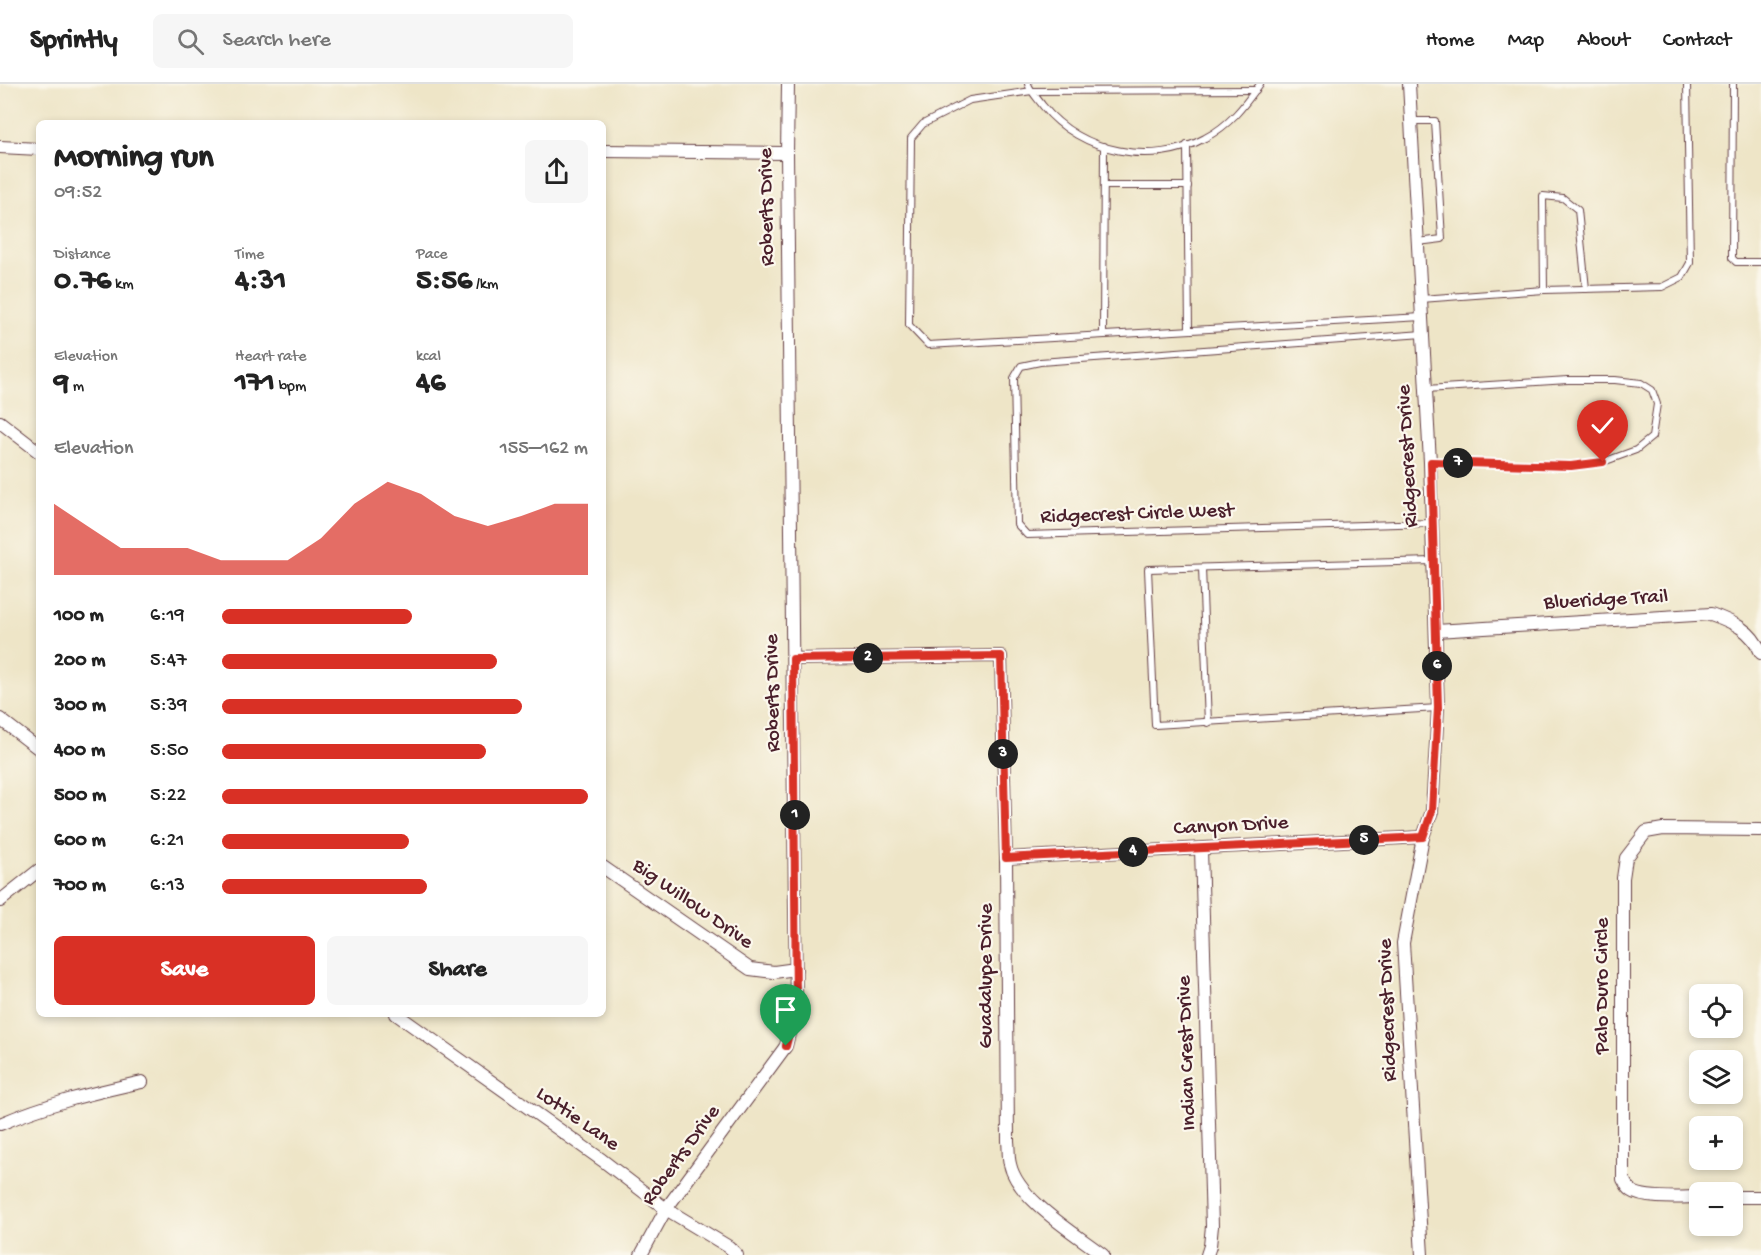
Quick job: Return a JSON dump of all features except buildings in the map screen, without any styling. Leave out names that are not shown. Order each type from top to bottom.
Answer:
[{"type":"street","name":"Roberts Drive","points":[[641,1255],[666,1209],[786,1046],[796,1004],[788,84]]},
{"type":"street","name":"Ridgecrest Drive","points":[[1409,84],[1431,462],[1438,708],[1432,811],[1423,837],[1402,943],[1422,1255]]},
{"type":"street","points":[[0,147],[36,148]]},
{"type":"street","points":[[606,151],[787,153]]},
{"type":"street","points":[[0,422],[36,450]]},
{"type":"street","name":"Blueridge Trail","points":[[1436,631],[1711,614],[1735,622],[1757,643],[1761,653]]},
{"type":"street","name":"Guadalupe Drive","points":[[793,659],[1001,656],[1010,1165],[1017,1182],[1034,1202],[1103,1255]]},
{"type":"street","points":[[0,719],[36,747]]},
{"type":"street","name":"Palo Duro Circle","points":[[1689,1197],[1658,1197],[1631,1191],[1623,1179],[1623,878],[1626,858],[1646,832],[1664,829],[1761,830]]},
{"type":"street","name":"Canyon Drive","points":[[1006,858],[1423,837]]},
{"type":"street","name":"Indian Crest Drive","points":[[1201,849],[1212,1226],[1207,1255]]},
{"type":"street","name":"Big Willow Drive","points":[[606,869],[750,969],[774,972],[796,969]]},
{"type":"street","points":[[0,901],[36,872]]},
{"type":"street","name":"Lottie Lane","points":[[400,1017],[666,1209],[729,1247],[736,1255]]},
{"type":"street","points":[[0,1124],[34,1109],[70,1098],[142,1082]]},
{"type":"street","points":[[1743,1197],[1761,1197]]},
{"type":"lane","points":[[1028,84],[1053,118],[1086,141],[1126,153],[1166,152],[1205,139],[1238,114],[1258,87]]},
{"type":"lane","points":[[1421,299],[1544,290],[1662,287],[1682,277],[1690,263],[1687,84]]},
{"type":"lane","points":[[1733,84],[1732,258],[1736,262],[1761,262]]},
{"type":"lane","points":[[1258,87],[1032,91],[970,100],[923,124],[911,138],[909,325],[928,345],[1422,317]]},
{"type":"lane","points":[[1411,122],[1436,121],[1442,239],[1418,242]]},
{"type":"lane","points":[[1187,145],[1189,330]]},
{"type":"lane","points":[[1103,335],[1104,146]]},
{"type":"lane","points":[[1104,186],[1188,186]]},
{"type":"lane","points":[[1544,290],[1543,196],[1563,198],[1578,210],[1586,289]]},
{"type":"lane","name":"Ridgecrest Circle West","points":[[1423,334],[1051,361],[1021,366],[1014,378],[1017,524],[1027,535],[1431,523]]},
{"type":"lane","points":[[1426,389],[1568,380],[1615,380],[1641,383],[1652,390],[1657,404],[1652,437],[1636,450],[1603,462],[1571,466],[1431,462]]},
{"type":"lane","points":[[1434,561],[1148,569],[1155,725],[1438,708]]},
{"type":"lane","points":[[1202,568],[1208,723]]},
{"type":"route","points":[[786,1046],[796,1004],[793,659],[1001,656],[1006,858],[1423,837],[1432,811],[1438,708],[1431,462],[1571,466],[1603,462]]}]
